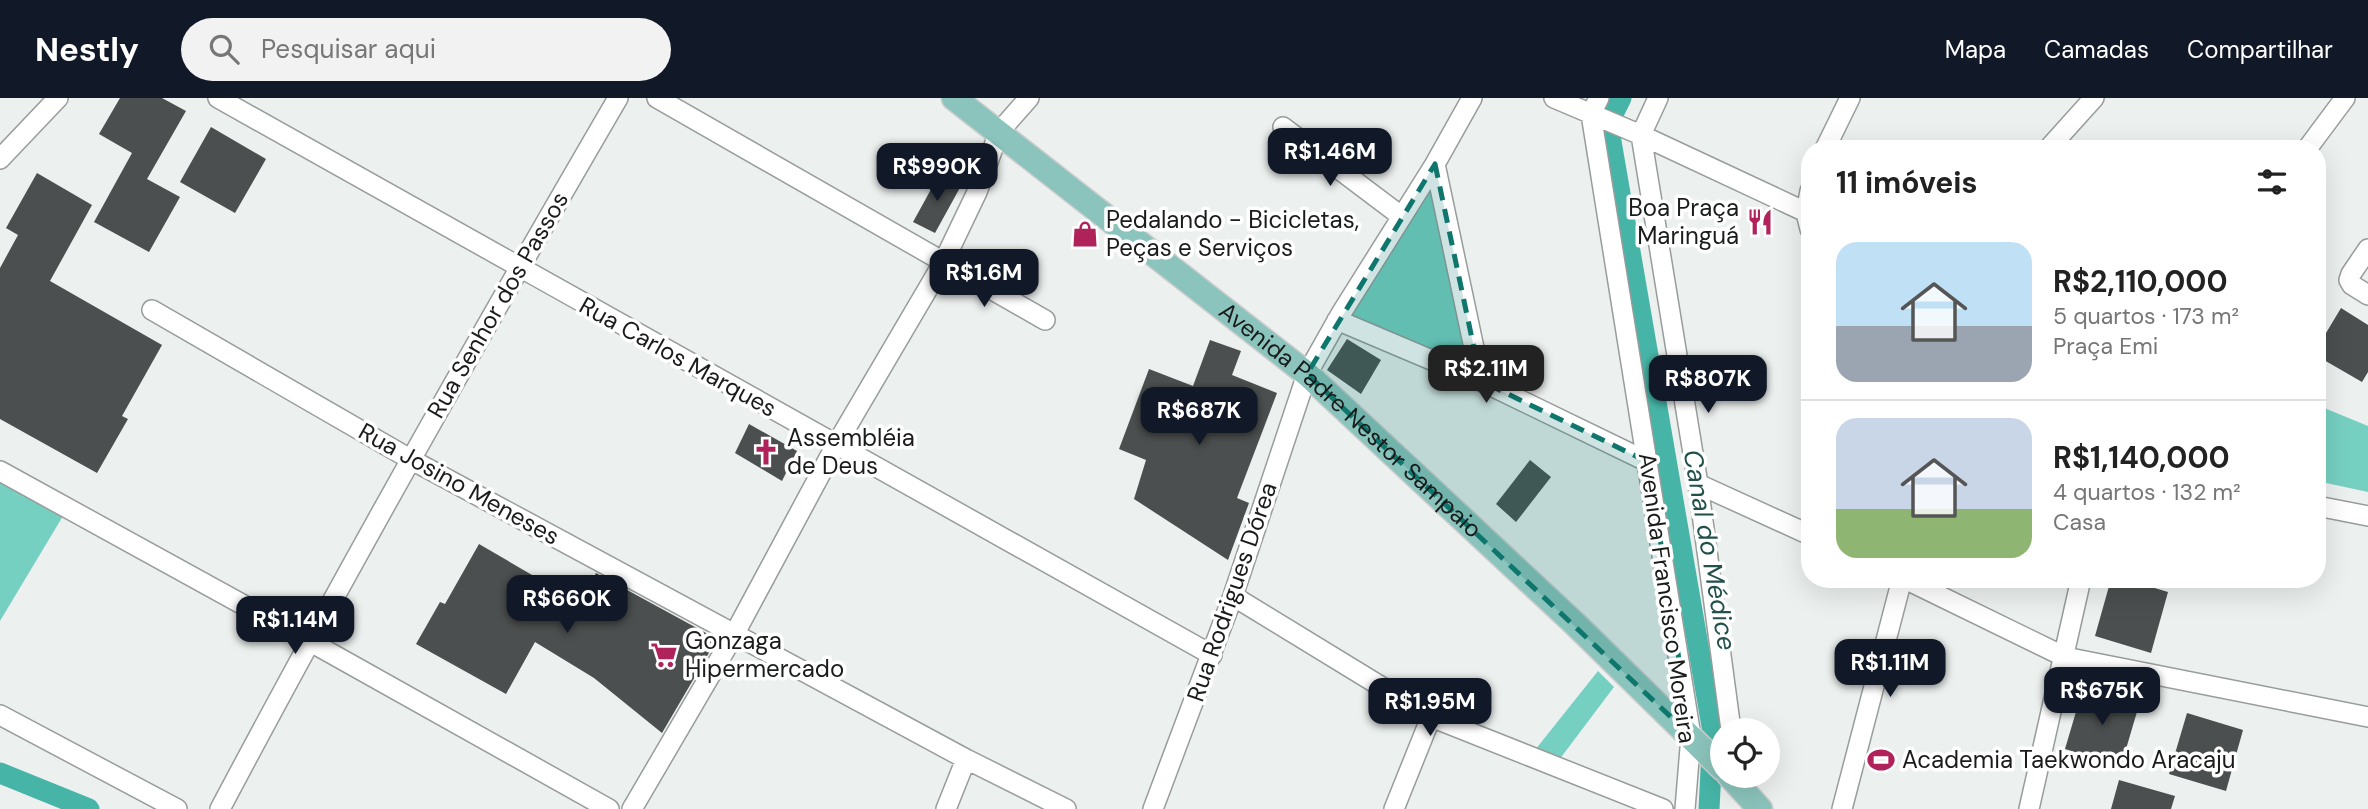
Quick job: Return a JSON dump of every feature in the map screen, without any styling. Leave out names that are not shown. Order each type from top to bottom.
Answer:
[{"type":"main road","name":"Avenida Padre Nestor Sampaio","points":[[954,98],[1307,374],[1575,624],[1710,757]]},
{"type":"main road","name":"Avenida Padre Nestor Sampaio","points":[[1739,788],[1760,809]]},
{"type":"street","points":[[0,159],[58,98]]},
{"type":"street","name":"Rua Carlos Marques","points":[[218,98],[1212,655]]},
{"type":"street","name":"Rua Senhor dos Passos","points":[[220,809],[410,459],[618,98]]},
{"type":"street","points":[[657,98],[1045,320]]},
{"type":"street","points":[[632,809],[735,633],[836,445],[943,263],[977,192],[999,132],[1030,98]]},
{"type":"street","name":"Rua Rodrigues Dórea","points":[[1153,809],[1233,596],[1307,374],[1337,320],[1435,164],[1472,98]]},
{"type":"street","points":[[1554,98],[1595,109],[1639,134],[1801,215]]},
{"type":"street","points":[[1639,134],[1658,98]]},
{"type":"street","points":[[1829,140],[1850,98]]},
{"type":"street","points":[[2056,140],[2094,98]]},
{"type":"street","points":[[2314,140],[2345,98]]},
{"type":"street","name":"Avenida Francisco Moreira","points":[[1595,109],[1648,462],[1694,739],[1685,809]]},
{"type":"street","points":[[1283,127],[1401,216]]},
{"type":"street","name":"Avenida Francisco Moreira","points":[[1639,134],[1699,484],[1729,718]]},
{"type":"street","points":[[1435,164],[1481,381]]},
{"type":"street","points":[[2368,248],[2349,280],[2368,295]]},
{"type":"street","name":"Rua Josino Meneses","points":[[152,310],[410,459],[965,758],[1066,809]]},
{"type":"street","points":[[1337,320],[1481,381],[1648,462]]},
{"type":"street","points":[[0,471],[609,809]]},
{"type":"street","points":[[1699,484],[1801,531]]},
{"type":"street","points":[[2326,508],[2368,516]]},
{"type":"street","points":[[1842,809],[1901,588]]},
{"type":"street","points":[[1922,588],[2065,657],[2368,717]]},
{"type":"street","points":[[2029,809],[2079,588]]},
{"type":"street","points":[[1233,596],[1431,717],[1663,809]]},
{"type":"street","points":[[0,715],[177,809]]},
{"type":"street","points":[[1394,809],[1431,717]]},
{"type":"street","points":[[947,809],[965,758]]},
{"type":"highlighted area","points":[[1435,164],[1481,381],[1648,462],[1691,736],[1307,374]]},
{"type":"green space","points":[[1431,187],[1471,367],[1350,317]]},
{"type":"green space","points":[[2326,409],[2368,426],[2368,492],[2326,483]]},
{"type":"green space","points":[[0,481],[63,516],[0,621]]},
{"type":"green space","points":[[1598,671],[1614,687],[1559,760],[1535,750]]},
{"type":"building","points":[[120,98],[162,98],[186,111],[147,179],[180,197],[149,252],[94,222],[132,153],[99,134]]},
{"type":"building","points":[[211,127],[266,159],[235,213],[180,182]]},
{"type":"building","points":[[37,173],[92,205],[50,281],[162,345],[122,416],[128,419],[97,473],[0,419],[0,268],[18,235],[6,228]]},
{"type":"building","points":[[940,173],[962,184],[935,233],[913,222]]},
{"type":"building","points":[[2341,308],[2368,325],[2368,372],[2362,382],[2326,361],[2326,333]]},
{"type":"building","points":[[1347,339],[1381,360],[1361,394],[1327,370]]},
{"type":"building","points":[[1210,340],[1241,351],[1232,375],[1277,393],[1237,498],[1249,503],[1228,560],[1134,499],[1146,460],[1119,449],[1149,369],[1193,386]]},
{"type":"building","name":"Assembléia de Deus","points":[[749,424],[797,451],[782,481],[735,453]]},
{"type":"building","points":[[1530,460],[1551,477],[1516,522],[1496,504]]},
{"type":"building","points":[[479,544],[580,603],[596,573],[717,639],[662,733],[594,678],[535,642],[506,694],[416,644],[440,602],[445,604]]},
{"type":"building","points":[[2108,588],[2155,588],[2168,592],[2151,653],[2095,636]]},
{"type":"building","points":[[2083,688],[2139,705],[2121,766],[2065,749]]},
{"type":"building","points":[[2187,713],[2243,730],[2226,791],[2169,774]]},
{"type":"building","points":[[2119,780],[2175,796],[2171,809],[2111,809]]},
{"type":"waterway","name":"Canal do Médice","points":[[1621,98],[1608,124],[1713,732],[1709,809]]},
{"type":"waterway","name":"Canal do Médice","points":[[0,773],[89,809]]},
{"type":"place","name":"Boa Praça Maringuá","points":[[1760,222]]},
{"type":"place","name":"Pedalando - Bicicletas, Peças e Serviços","points":[[1085,234]]},
{"type":"place","name":"Assembléia de Deus","points":[[766,452]]},
{"type":"place","name":"Gonzaga Hipermercado","points":[[664,655]]},
{"type":"place","name":"Academia Taekwondo Aracaju","points":[[1881,760]]}]
